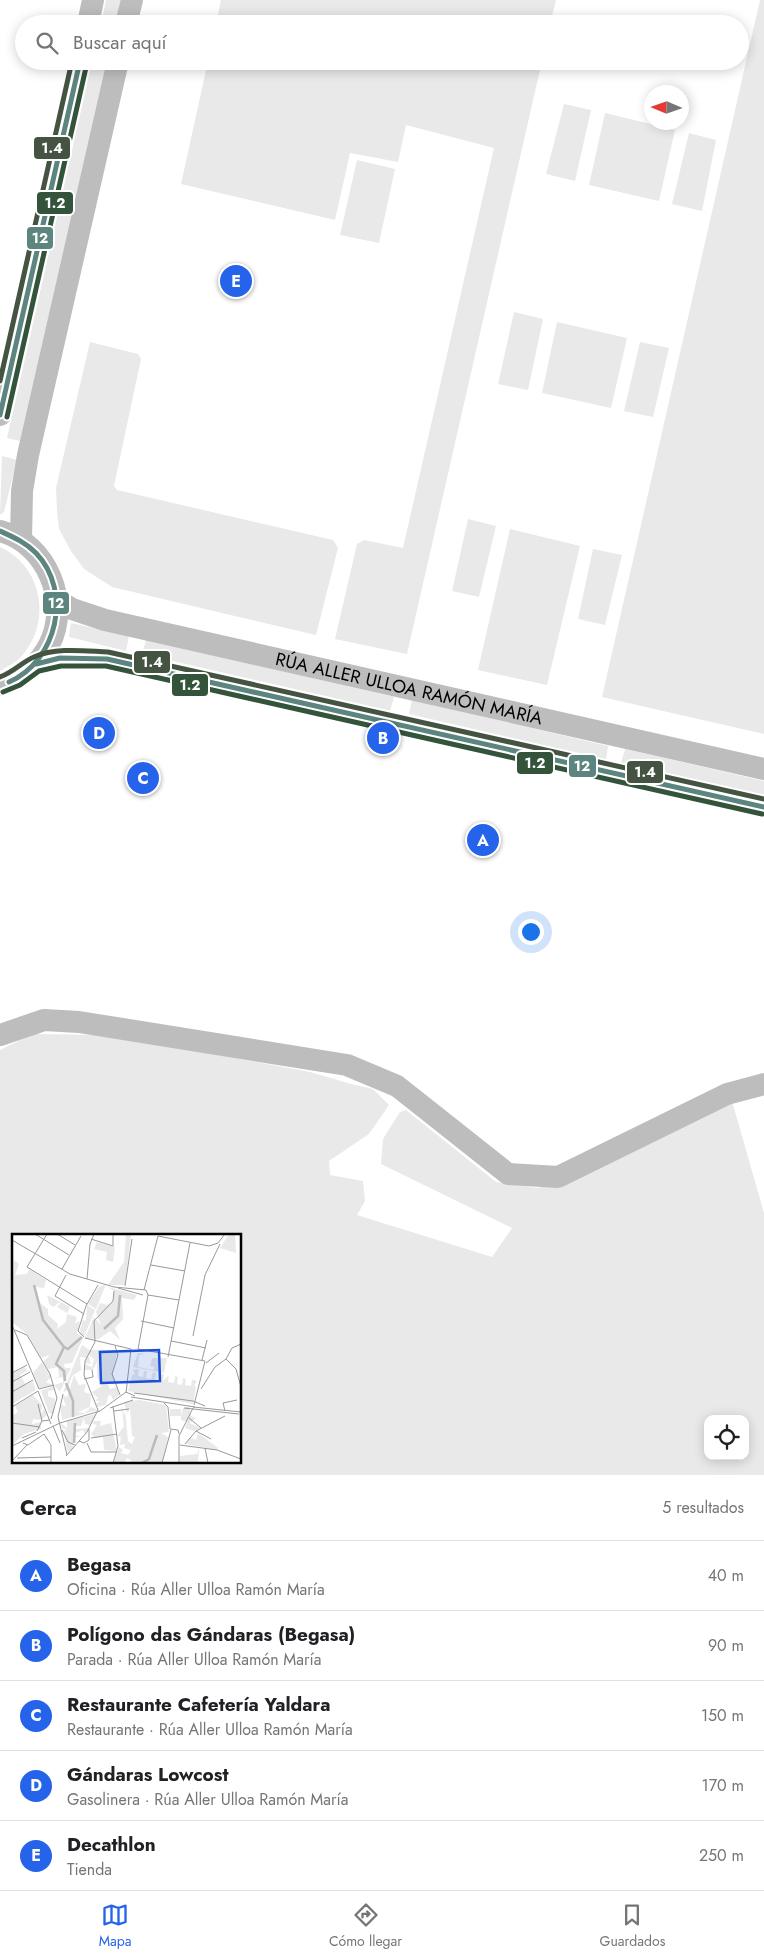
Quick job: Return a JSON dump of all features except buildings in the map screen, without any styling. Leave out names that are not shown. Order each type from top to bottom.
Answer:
[{"type":"street","points":[[90,15],[93,0]]},
{"type":"street","points":[[128,15],[132,0]]},
{"type":"street","points":[[0,415],[78,70]]},
{"type":"street","points":[[21,540],[22,491],[28,455],[116,70]]},
{"type":"street","name":"RÚA ALLER ULLOA RAMÓN MARÍA","points":[[0,531],[21,540],[39,556],[51,577],[58,600],[57,623],[49,645],[36,664],[16,679],[0,685]]},
{"type":"street","name":"RÚA ALLER ULLOA RAMÓN MARÍA","points":[[58,600],[72,609],[105,620],[764,769]]},
{"type":"street","name":"RÚA ALLER ULLOA RAMÓN MARÍA","points":[[36,664],[60,658],[107,659],[764,807]]},
{"type":"street","points":[[0,1035],[44,1020],[79,1022],[347,1065],[397,1086],[508,1174],[549,1177],[558,1177],[727,1094],[764,1084]]},
{"type":"shaded area","points":[[106,0],[121,0],[117,15],[103,15]]},
{"type":"shaded area","points":[[221,0],[556,0],[552,15],[218,15]]},
{"type":"shaded area","points":[[760,0],[764,0],[764,734],[602,697],[744,70],[749,70],[749,49]]},
{"type":"shaded area","points":[[90,70],[105,70],[20,441],[7,438]]},
{"type":"shaded area","points":[[206,70],[540,70],[407,654],[335,639],[357,544],[364,540],[403,548],[494,148],[406,125],[398,162],[350,153],[335,220],[181,184]]},
{"type":"shaded area","points":[[564,104],[591,110],[575,181],[546,174]]},
{"type":"shaded area","points":[[605,113],[644,122],[644,130],[675,130],[659,201],[589,185]]},
{"type":"shaded area","points":[[689,133],[716,140],[702,211],[672,204]]},
{"type":"shaded area","points":[[357,160],[395,169],[379,243],[340,235]]},
{"type":"shaded area","points":[[514,312],[543,319],[528,390],[498,384]]},
{"type":"shaded area","points":[[557,322],[627,338],[611,408],[542,393]]},
{"type":"shaded area","points":[[90,342],[138,354],[141,359],[114,486],[117,490],[333,540],[338,548],[316,635],[112,587],[84,569],[59,529],[56,488]]},
{"type":"shaded area","points":[[640,342],[669,348],[653,417],[624,411]]},
{"type":"shaded area","points":[[2,456],[17,460],[4,512],[0,515]]},
{"type":"shaded area","points":[[468,519],[496,526],[479,597],[452,591]]},
{"type":"shaded area","points":[[510,529],[580,546],[547,685],[478,670]]},
{"type":"shaded area","points":[[0,547],[15,556],[26,568],[34,582],[39,597],[39,613],[37,629],[30,644],[18,660],[0,671]]},
{"type":"shaded area","points":[[593,549],[622,555],[605,625],[578,619]]},
{"type":"shaded area","points":[[71,623],[129,636],[126,651],[69,637]]},
{"type":"shaded area","points":[[146,640],[394,697],[390,711],[142,654]]},
{"type":"shaded area","points":[[412,700],[608,746],[606,760],[409,714]]},
{"type":"shaded area","points":[[625,749],[764,781],[764,795],[621,763]]},
{"type":"shaded area","points":[[33,1034],[112,1035],[310,1072],[373,1089],[389,1105],[369,1134],[329,1161],[330,1175],[363,1181],[365,1201],[357,1215],[492,1257],[512,1228],[381,1164],[383,1139],[400,1112],[406,1110],[496,1182],[537,1188],[567,1183],[732,1101],[764,1213],[764,1475],[0,1475],[0,1050]]},
{"type":"transit line","name":"1.4","points":[[0,381],[70,70]]},
{"type":"transit line","name":"12","points":[[0,415],[78,70]]},
{"type":"transit line","name":"1.2","points":[[7,417],[85,70]]},
{"type":"transit line","name":"12","points":[[0,531],[23,543],[36,553],[47,569],[54,587],[56,605],[54,624],[48,642],[39,658],[25,672],[9,682]]},
{"type":"transit line","name":"1.4","points":[[0,677],[30,659],[43,654],[71,650],[108,652],[764,799]]},
{"type":"transit line","name":"12","points":[[36,664],[60,658],[107,659],[764,807]]},
{"type":"transit line","name":"1.2","points":[[3,692],[20,685],[39,671],[61,666],[106,666],[762,814]]},
{"type":"place","name":"Decathlon","points":[[236,281]]},
{"type":"place","name":"Gándaras Lowcost","points":[[99,733]]},
{"type":"place","name":"Polígono das Gándaras (Begasa)","points":[[383,738]]},
{"type":"place","name":"Restaurante Cafetería Yaldara","points":[[143,778]]},
{"type":"place","name":"Begasa","points":[[483,840]]}]
